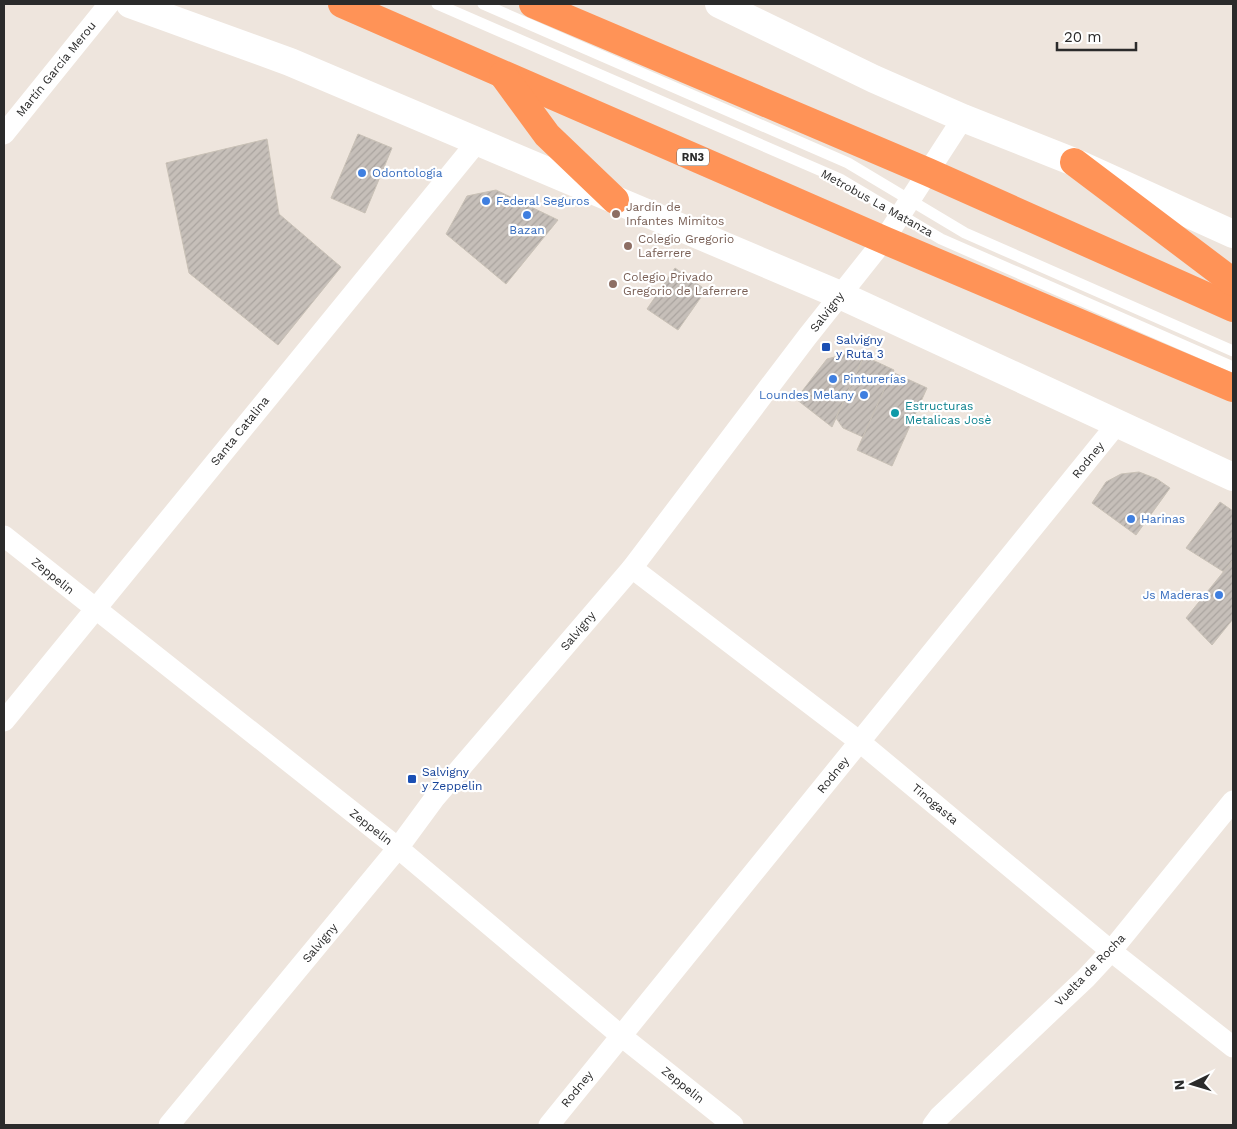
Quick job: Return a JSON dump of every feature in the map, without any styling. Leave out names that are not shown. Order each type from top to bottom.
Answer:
[{"type":"highway","name":"RN3","points":[[342,4],[884,240],[1233,388]]},
{"type":"highway","points":[[533,4],[928,172],[1233,308]]},
{"type":"highway","points":[[502,73],[547,135],[615,200]]},
{"type":"highway","points":[[1074,162],[1233,282]]},
{"type":"street","name":"Martín García Merou","points":[[4,134],[109,4]]},
{"type":"street","points":[[130,4],[290,62],[840,296],[1233,477]]},
{"type":"street","points":[[719,4],[874,79],[963,118],[1074,162],[1233,234]]},
{"type":"street","name":"Salvigny","points":[[169,1125],[398,848],[434,799],[632,568],[884,240],[963,118]]},
{"type":"street","name":"Santa Catalina","points":[[4,721],[477,142]]},
{"type":"street","name":"Rodney","points":[[549,1125],[1117,424]]},
{"type":"street","name":"Zeppelin","points":[[4,536],[398,848],[620,1035],[733,1125]]},
{"type":"street","name":"Tinogasta","points":[[632,568],[860,742],[1111,951],[1233,1047]]},
{"type":"street","name":"Vuelta de Rocha","points":[[932,1125],[1086,978],[1111,951],[1233,801]]},
{"type":"lane","name":"Metrobus La Matanza","points":[[437,4],[906,206],[1233,351]]},
{"type":"lane","name":"Metrobus La Matanza","points":[[483,4],[848,163],[906,206],[941,239],[1233,367]]},
{"type":"building","name":"Odontologia","points":[[358,134],[392,148],[365,213],[331,198]]},
{"type":"building","points":[[267,139],[279,214],[341,267],[278,345],[189,273],[166,163]]},
{"type":"building","points":[[496,190],[558,220],[506,284],[446,234],[467,196]]},
{"type":"building","points":[[675,268],[706,290],[678,330],[647,309]]},
{"type":"building","name":"Pinturerías","points":[[853,352],[864,356],[832,427],[796,399],[827,359]]},
{"type":"building","name":"Loundes Melany","points":[[864,356],[894,370],[863,437],[843,428],[836,418]]},
{"type":"building","name":"Estructuras Metalicas Josè","points":[[892,372],[927,388],[892,466],[857,450]]},
{"type":"building","name":"Harinas","points":[[1139,472],[1157,479],[1170,488],[1136,535],[1092,503],[1106,482],[1121,474]]},
{"type":"building","points":[[1220,502],[1233,511],[1233,560],[1224,572],[1186,548]]},
{"type":"building","name":"Js Maderas","points":[[1233,560],[1233,619],[1212,645],[1186,618]]},
{"type":"place","name":"Odontologia","points":[[362,173]]},
{"type":"place","name":"Federal Seguros","points":[[486,201]]},
{"type":"place","name":"Jardín de Infantes Mimitos","points":[[616,214]]},
{"type":"place","name":"Bazan","points":[[527,215]]},
{"type":"place","name":"Colegio Gregorio Laferrere","points":[[628,246]]},
{"type":"place","name":"Colegio Privado Gregorio de Laferrere","points":[[613,284]]},
{"type":"place","name":"Salvigny y Ruta 3","points":[[826,347]]},
{"type":"place","name":"Pinturerías","points":[[833,379]]},
{"type":"place","name":"Loundes Melany","points":[[864,395]]},
{"type":"place","name":"Estructuras Metalicas Josè","points":[[895,413]]},
{"type":"place","name":"Harinas","points":[[1131,519]]},
{"type":"place","name":"Js Maderas","points":[[1219,595]]},
{"type":"place","name":"Salvigny y Zeppelin","points":[[412,779]]}]
